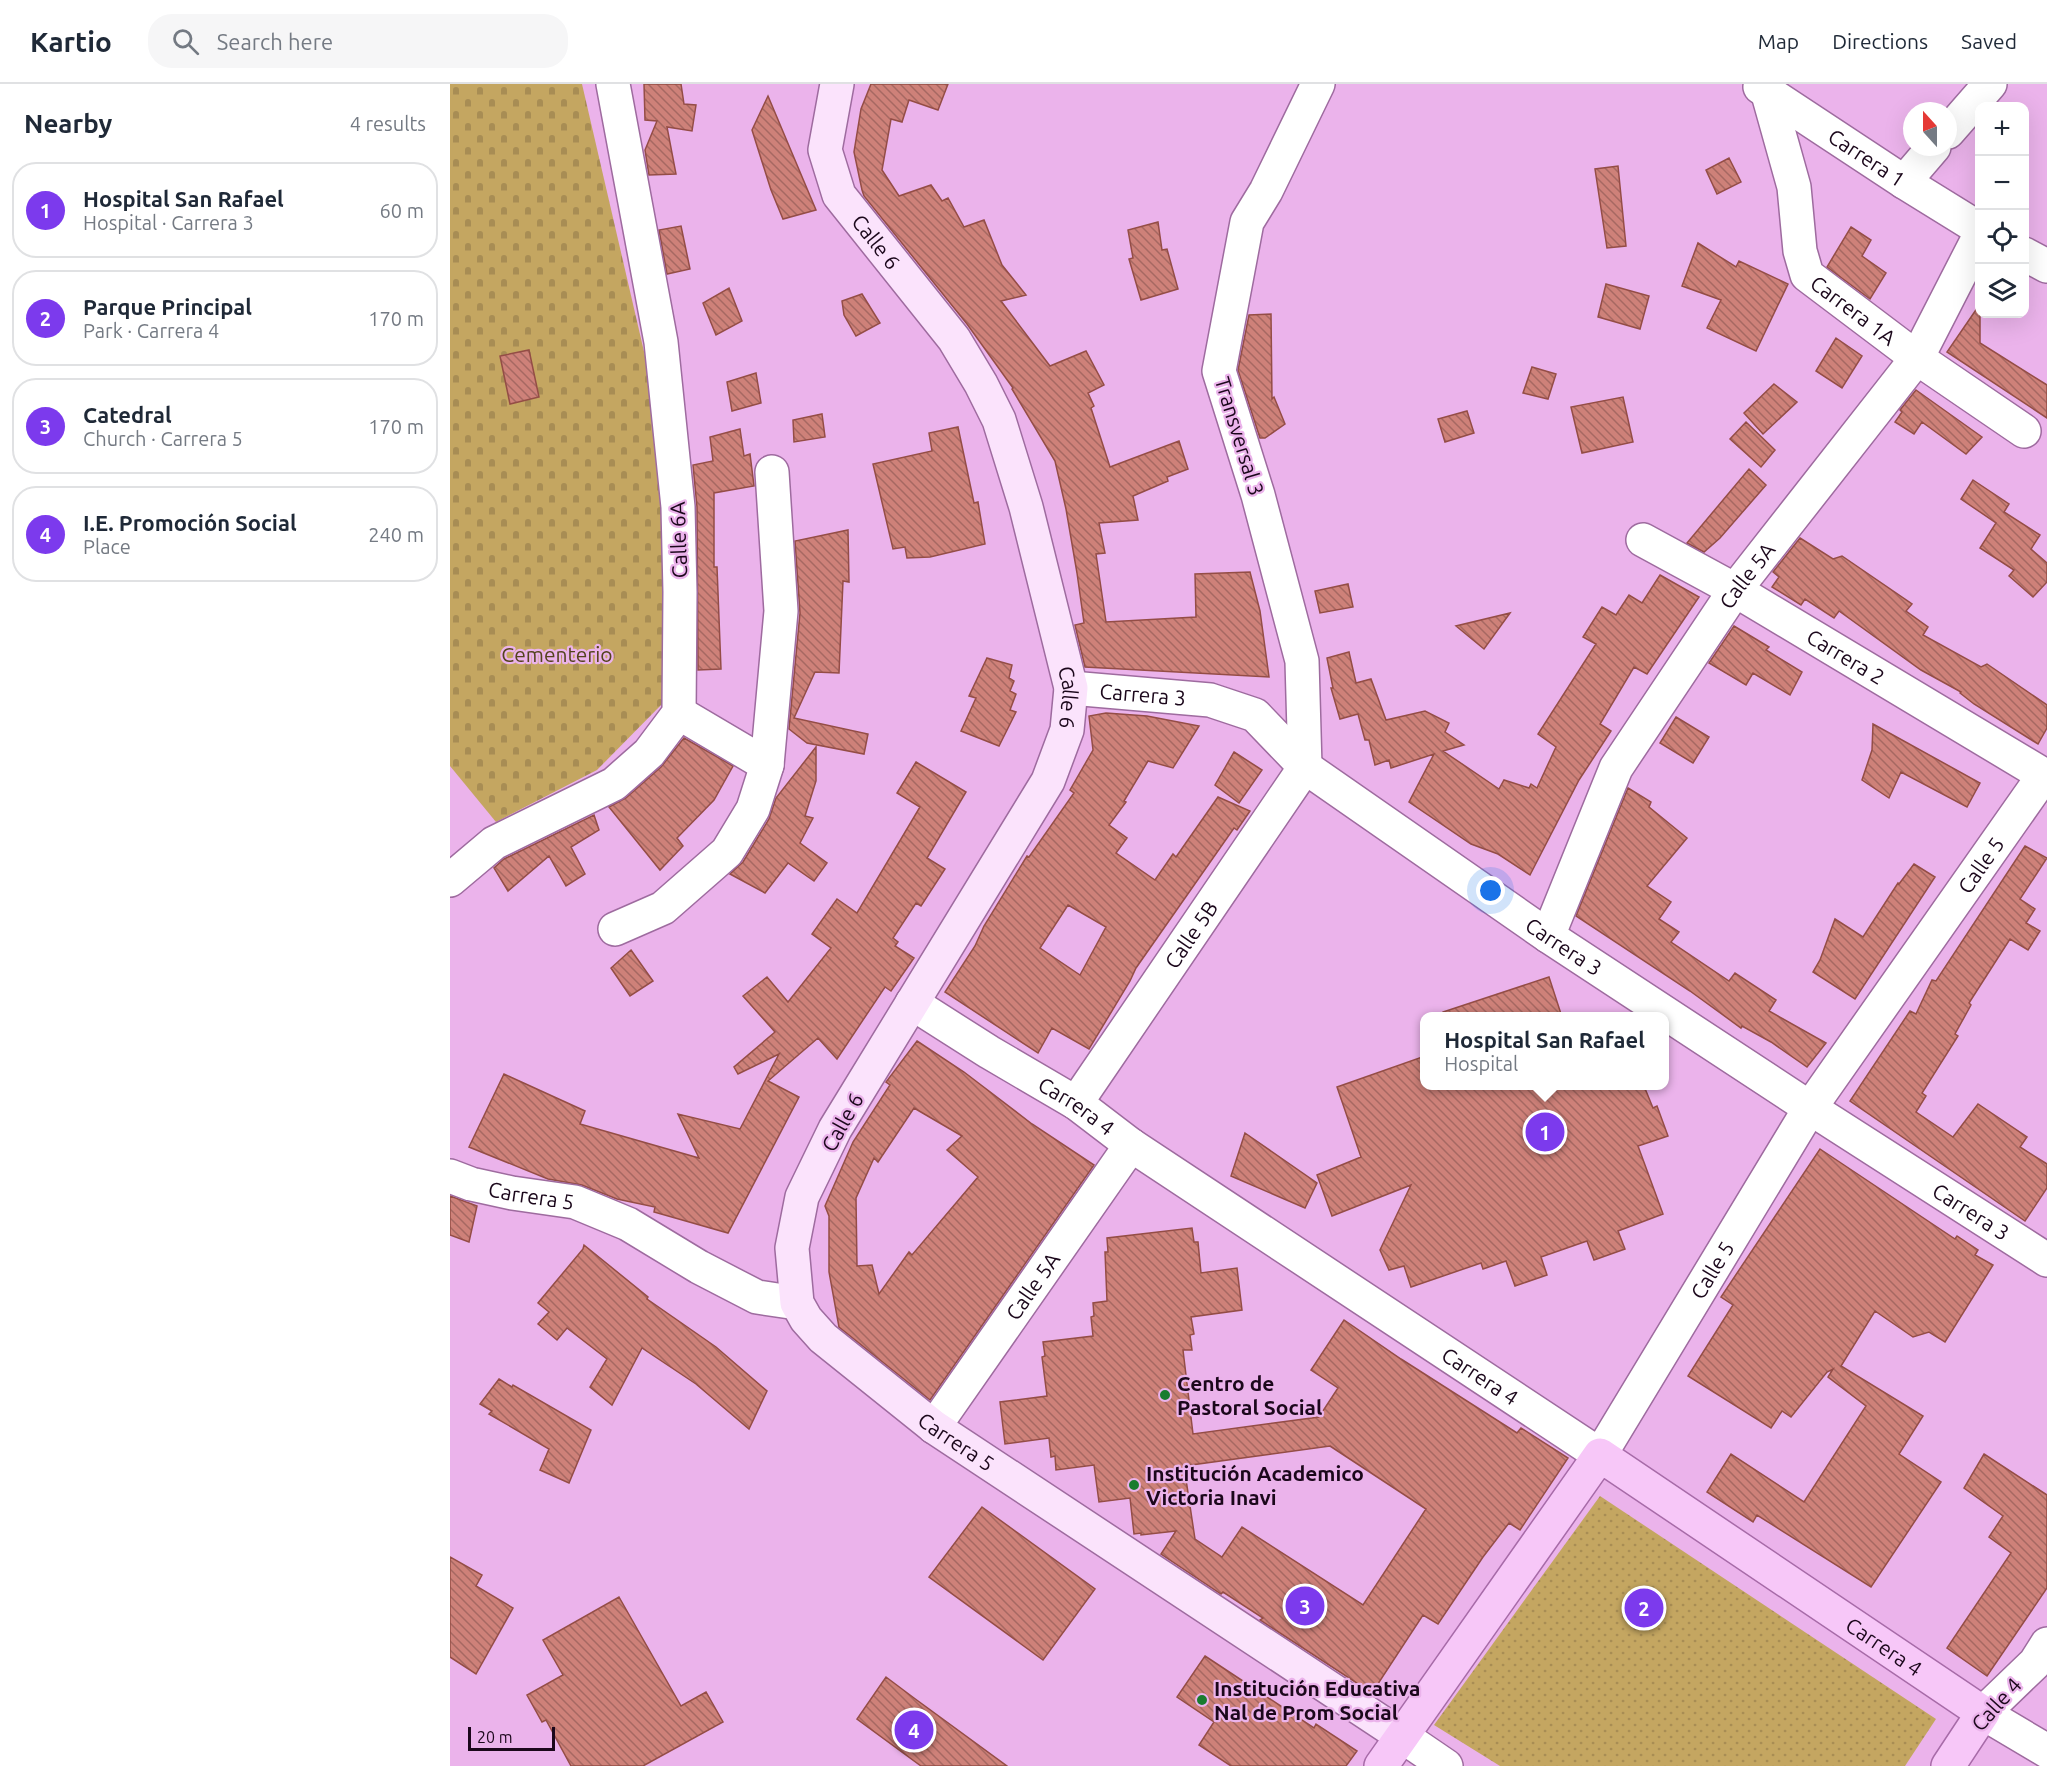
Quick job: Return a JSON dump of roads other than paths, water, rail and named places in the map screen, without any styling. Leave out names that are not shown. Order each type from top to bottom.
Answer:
[{"type":"main road","name":"Calle 6","points":[[797,1303],[792,1248],[802,1197],[835,1129],[1048,781],[1067,730],[1071,688],[1026,507],[994,411],[954,339],[839,195],[825,150],[837,84]]},
{"type":"main road","name":"Carrera 5","points":[[797,1303],[806,1319],[823,1338],[934,1427],[1402,1736]]},
{"type":"main road","name":"Carrera 4","points":[[1600,1455],[1983,1713]]},
{"type":"main road","name":"Calle 5","points":[[1381,1766],[1600,1455]]},
{"type":"main road","name":"Calle 4","points":[[1948,1766],[1983,1713]]},
{"type":"street","name":"Calle 6A","points":[[612,84],[662,342],[678,507],[679,713]]},
{"type":"street","name":"Transversal 3","points":[[1305,767],[1302,662],[1258,495],[1219,371],[1247,222],[1266,191],[1318,84]]},
{"type":"street","points":[[1957,122],[1990,84]]},
{"type":"street","name":"Carrera 1","points":[[1762,89],[1975,226]]},
{"type":"street","name":"Carrera 1A","points":[[1762,89],[1794,187],[1800,251],[1807,275],[1917,358],[2024,431]]},
{"type":"street","points":[[1904,182],[1927,156]]},
{"type":"street","name":"Calle 5A","points":[[1548,936],[1616,768],[1735,590],[1917,358],[1975,245]]},
{"type":"street","points":[[2029,256],[2047,266]]},
{"type":"street","points":[[615,929],[663,908],[726,852],[753,809],[767,765],[781,611],[772,472]]},
{"type":"street","name":"Carrera 2","points":[[1643,540],[1735,590],[2046,776]]},
{"type":"street","name":"Carrera 3","points":[[1071,688],[1210,700],[1255,715],[1305,767],[1548,936],[1664,1012]]},
{"type":"street","points":[[450,880],[494,843],[614,784],[648,753],[679,713],[767,765]]},
{"type":"street","name":"Calle 5B","points":[[1076,1103],[1305,767]]},
{"type":"street","name":"Calle 5","points":[[1600,1455],[1810,1108],[2046,776]]},
{"type":"street","name":"Carrera 4","points":[[912,1003],[1076,1103],[1131,1145],[1600,1455]]},
{"type":"street","name":"Carrera 3","points":[[1669,1015],[2047,1260]]},
{"type":"street","name":"Calle 5A","points":[[934,1427],[1131,1145]]},
{"type":"street","name":"Carrera 5","points":[[450,1176],[471,1184],[512,1193],[575,1202],[628,1224],[699,1268],[757,1297],[797,1303]]},
{"type":"street","name":"Calle 4","points":[[1983,1713],[2035,1663],[2047,1644]]},
{"type":"street","name":"Carrera 4","points":[[1983,1713],[2047,1751]]},
{"type":"street","name":"Carrera 5","points":[[1402,1736],[1446,1766]]},
{"type":"place","name":"Hospital San Rafael","points":[[1545,1132]]},
{"type":"place","name":"Centro de Pastoral Social","points":[[1165,1395]]},
{"type":"place","name":"Institución Academico Victoria Inavi","points":[[1134,1485]]},
{"type":"place","name":"Catedral","points":[[1305,1606]]},
{"type":"place","name":"Parque Principal","points":[[1644,1608]]},
{"type":"place","name":"Institución Educativa Nal de Prom Social","points":[[1202,1700]]},
{"type":"place","name":"I.E. Promoción Social","points":[[914,1730]]},
{"type":"park label","name":"Cementerio","points":[[557,654]]}]
